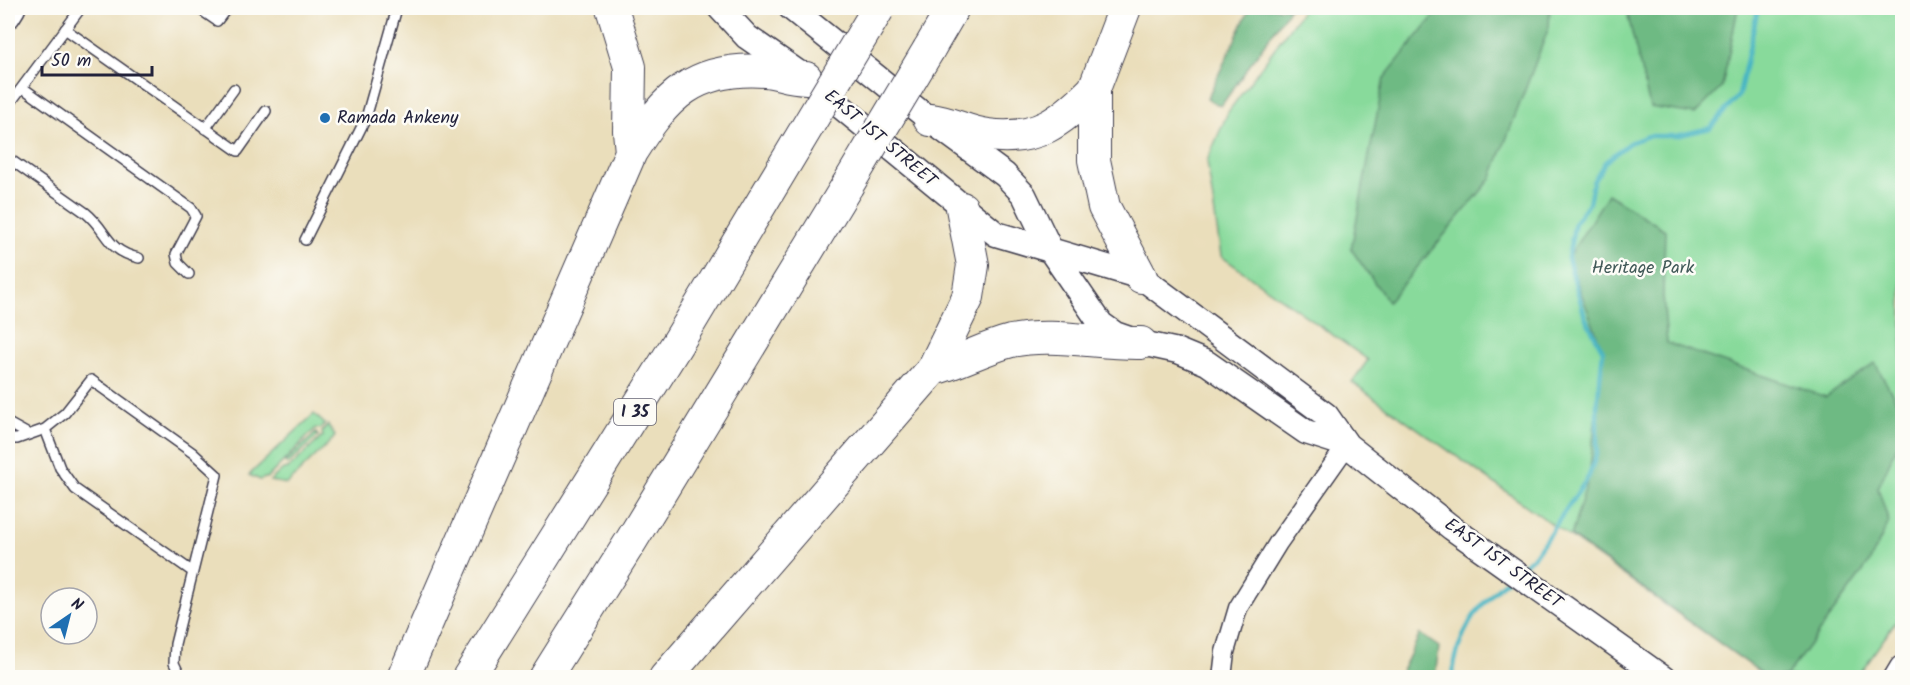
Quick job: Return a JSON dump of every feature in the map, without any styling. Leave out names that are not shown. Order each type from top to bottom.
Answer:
[{"type":"highway","points":[[612,8],[623,35],[630,67],[631,152]]},
{"type":"highway","name":"I 35","points":[[468,678],[592,481],[878,8]]},
{"type":"highway","points":[[545,678],[644,521],[953,8]]},
{"type":"highway","points":[[1125,8],[1094,89],[1094,160],[1104,207],[1141,277]]},
{"type":"highway","points":[[403,678],[631,152],[649,124],[671,97],[703,78],[730,70],[768,71],[787,78],[806,78]]},
{"type":"highway","points":[[930,120],[948,122],[988,135],[1032,134],[1057,123],[1094,89]]},
{"type":"highway","points":[[665,678],[933,369],[968,297],[973,265],[962,208]]},
{"type":"highway","points":[[933,369],[959,362],[979,351],[1012,341],[1042,338],[1107,344],[1141,343]]},
{"type":"main road","points":[[8,16],[13,8]]},
{"type":"main road","name":"EAST 1ST STREET","points":[[720,8],[747,37],[806,78],[996,234],[1141,277],[1326,415],[1347,445],[1452,528],[1663,678]]},
{"type":"main road","name":"EAST 1ST STREET","points":[[791,8],[930,120],[984,159],[1024,195],[1051,251],[1101,324],[1115,334],[1141,343],[1178,351],[1207,363],[1306,432],[1347,445]]},
{"type":"main road","points":[[1896,678],[1902,668]]},
{"type":"street","points":[[1222,678],[1225,652],[1238,608],[1278,543],[1347,445]]},
{"type":"lane","points":[[8,106],[81,8]]},
{"type":"lane","points":[[198,8],[217,21],[227,8]]},
{"type":"lane","points":[[305,240],[366,118],[397,8]]},
{"type":"lane","points":[[65,29],[238,152],[266,111]]},
{"type":"lane","points":[[23,88],[191,208],[196,216],[194,224],[176,254],[178,263],[189,274]]},
{"type":"lane","points":[[205,129],[234,89]]},
{"type":"lane","points":[[8,158],[91,217],[108,242],[118,251],[139,258]]},
{"type":"lane","points":[[8,439],[45,429],[66,413],[90,380],[193,453],[217,475],[175,644],[174,663],[181,678]]},
{"type":"lane","points":[[8,423],[28,434]]},
{"type":"lane","points":[[45,429],[60,468],[75,489],[193,572]]},
{"type":"green space","points":[[1250,8],[1290,8],[1221,106],[1207,99]]},
{"type":"green space","name":"Heritage Park","points":[[1304,8],[1902,8],[1902,613],[1857,677],[1767,677],[1352,382],[1368,360],[1221,256],[1207,161],[1228,112]]},
{"type":"green space","points":[[1438,8],[1550,8],[1549,27],[1491,179],[1388,302],[1351,249],[1384,78],[1438,11]]},
{"type":"green space","points":[[1626,8],[1738,8],[1722,87],[1695,114],[1650,107]]},
{"type":"green space","points":[[1608,194],[1665,230],[1663,296],[1667,343],[1826,397],[1875,363],[1902,411],[1902,435],[1878,488],[1889,522],[1869,563],[1786,677],[1767,677],[1571,536],[1589,476],[1603,351],[1568,258]]},
{"type":"green space","points":[[314,414],[325,424],[320,429],[316,428],[268,477],[260,480],[249,475]]},
{"type":"green space","points":[[328,425],[335,436],[333,439],[287,484],[270,481],[283,469],[288,469],[323,436],[322,432]]},
{"type":"green space","points":[[316,433],[318,436],[288,464],[285,462]]},
{"type":"green space","points":[[1420,634],[1439,647],[1435,677],[1399,677]]},
{"type":"waterway","points":[[1520,568],[1535,555],[1589,476],[1597,452],[1597,406],[1603,351],[1585,317],[1568,258],[1575,222],[1589,203],[1593,182],[1605,162],[1629,143],[1648,136],[1676,136],[1710,128],[1739,95],[1758,8]]},
{"type":"waterway","points":[[1452,678],[1459,647],[1470,622],[1487,600],[1509,578]]},
{"type":"place","name":"Ramada Ankeny","points":[[325,118]]}]
